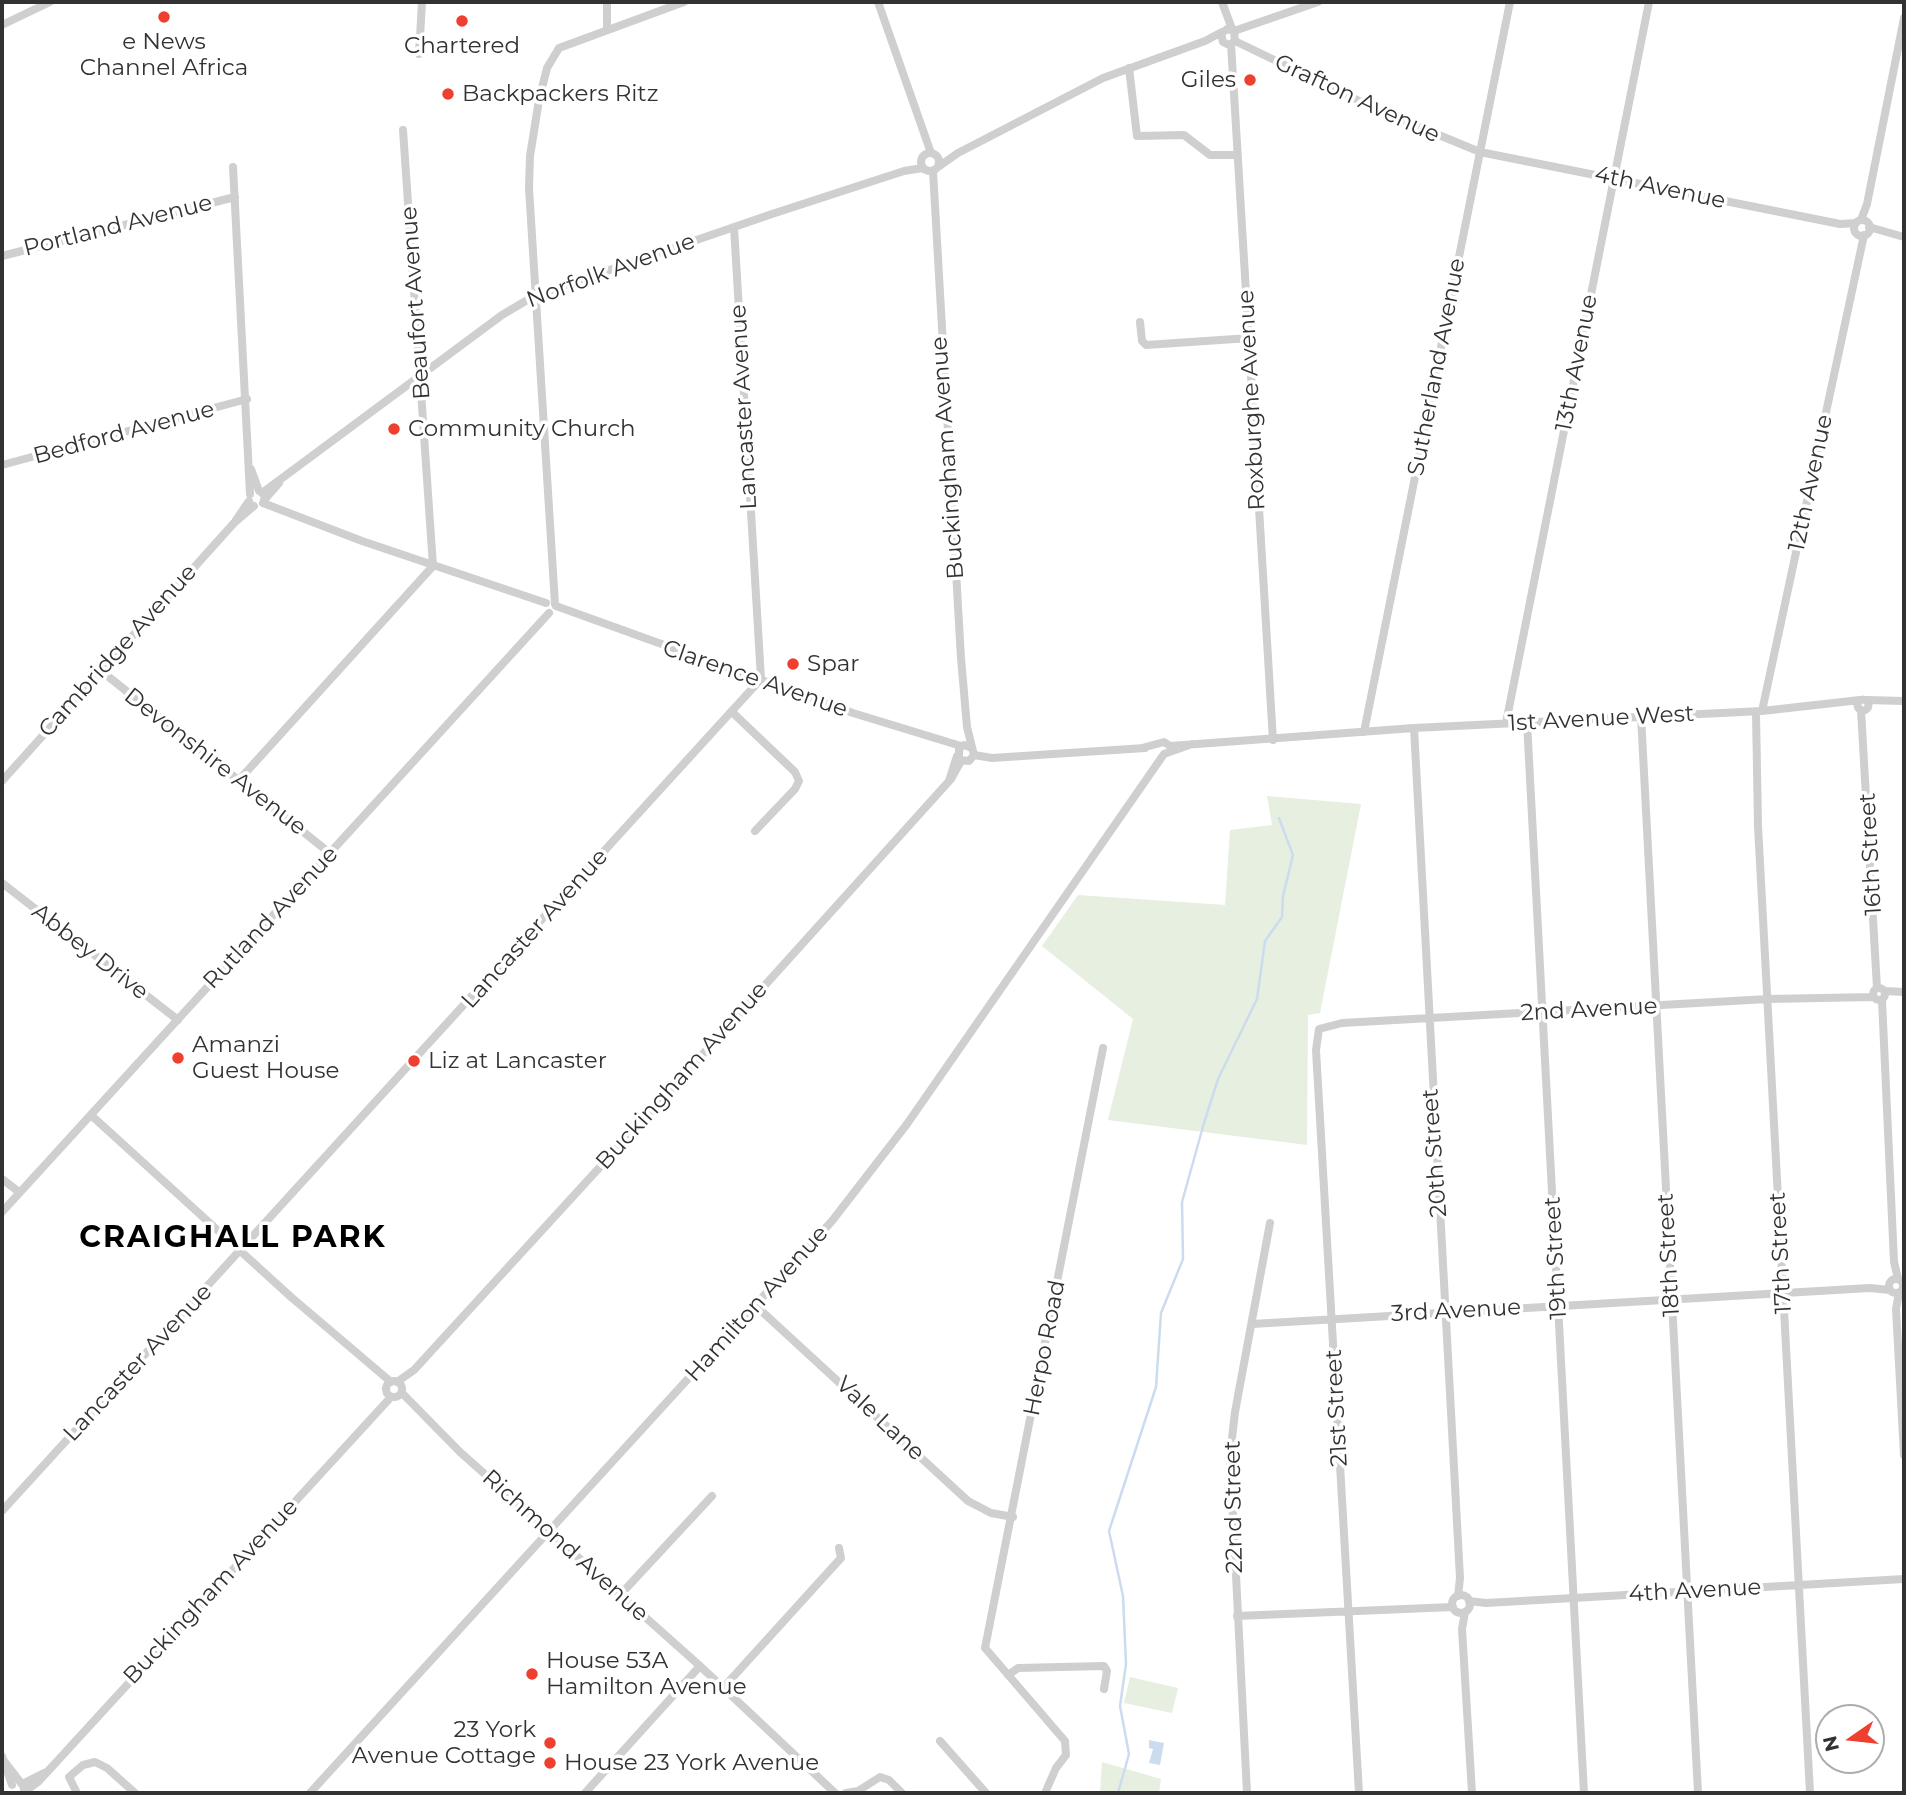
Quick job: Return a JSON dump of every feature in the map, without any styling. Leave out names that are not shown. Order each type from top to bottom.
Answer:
[{"type":"street","points":[[2,25],[50,2]]},
{"type":"street","points":[[419,54],[422,2]]},
{"type":"street","points":[[607,2],[607,28]]},
{"type":"street","points":[[549,607],[552,580],[534,296],[530,156],[539,100],[555,52],[607,28],[684,2]]},
{"type":"street","points":[[878,2],[923,134],[929,163],[958,153],[1129,68],[1205,41],[1229,36],[1249,26],[1318,2]]},
{"type":"street","name":"Sutherland Avenue","points":[[1364,732],[1510,2]]},
{"type":"street","name":"13th Avenue","points":[[1506,723],[1649,2]]},
{"type":"street","name":"Roxburghe Avenue","points":[[1223,5],[1229,36],[1250,338],[1273,740]]},
{"type":"street","name":"12th Avenue","points":[[1759,712],[1904,18]]},
{"type":"street","name":"Grafton Avenue","points":[[1229,36],[1376,109],[1480,152]]},
{"type":"street","points":[[1129,68],[1137,136],[1184,135],[1193,138],[1206,153],[1237,155]]},
{"type":"street","name":"Beaufort Avenue","points":[[403,130],[433,566]]},
{"type":"street","name":"4th Avenue","points":[[1480,152],[1904,237]]},
{"type":"street","name":"Norfolk Avenue","points":[[257,499],[421,376],[534,296],[929,163]]},
{"type":"street","name":"Buckingham Avenue","points":[[15,1789],[44,1773],[949,781],[964,753],[967,727],[929,163]]},
{"type":"street","points":[[233,167],[250,466],[257,499]]},
{"type":"street","name":"Portland Avenue","points":[[2,256],[235,197]]},
{"type":"street","name":"Lancaster Avenue","points":[[2,1511],[761,679],[734,227]]},
{"type":"street","points":[[1140,322],[1142,341],[1150,346],[1250,338]]},
{"type":"street","name":"Bedford Avenue","points":[[2,465],[247,399]]},
{"type":"street","name":"Clarence Avenue","points":[[257,499],[433,566],[940,742],[964,753],[992,758],[1142,748],[1163,749],[1192,744],[1364,732]]},
{"type":"street","name":"Cambridge Avenue","points":[[2,781],[257,499]]},
{"type":"street","points":[[239,780],[433,566]]},
{"type":"street","name":"Rutland Avenue","points":[[2,1212],[539,624],[549,607]]},
{"type":"street","name":"Devonshire Avenue","points":[[100,670],[331,854]]},
{"type":"street","name":"1st Avenue West","points":[[1364,732],[1759,712],[1904,701]]},
{"type":"street","name":"16th Street","points":[[1863,706],[1897,1286],[1904,1455]]},
{"type":"street","points":[[732,712],[795,772],[799,781],[795,789],[755,831]]},
{"type":"street","name":"17th Street","points":[[1759,712],[1758,826],[1810,1793]]},
{"type":"street","name":"18th Street","points":[[1641,716],[1698,1793]]},
{"type":"street","name":"19th Street","points":[[1527,722],[1584,1793]]},
{"type":"street","name":"20th Street","points":[[1413,728],[1427,1019],[1472,1793]]},
{"type":"street","name":"Hamilton Avenue","points":[[310,1793],[832,1222],[880,1161],[1153,774],[1163,749]]},
{"type":"street","name":"Abbey Drive","points":[[2,883],[178,1020]]},
{"type":"street","name":"2nd Avenue","points":[[1323,1026],[1903,992]]},
{"type":"street","name":"21st Street","points":[[1323,1026],[1315,1040],[1359,1793]]},
{"type":"street","name":"Herpo Road","points":[[1008,1675],[985,1648],[1013,1517],[1103,1048]]},
{"type":"street","name":"Richmond Avenue","points":[[92,1116],[700,1667],[835,1793]]},
{"type":"street","points":[[2,1179],[19,1192]]},
{"type":"street","name":"22nd Street","points":[[1247,1793],[1230,1446],[1270,1223]]},
{"type":"street","name":"3rd Avenue","points":[[1252,1324],[1897,1286]]},
{"type":"street","name":"Vale Lane","points":[[756,1306],[960,1494],[983,1510],[1013,1517]]},
{"type":"street","points":[[620,1595],[712,1496]]},
{"type":"street","points":[[723,1688],[841,1558],[838,1548]]},
{"type":"street","name":"4th Avenue","points":[[1237,1616],[1904,1579]]},
{"type":"street","points":[[1045,1793],[1056,1768],[1066,1755],[1067,1745],[1056,1728],[1008,1675],[1018,1668],[1104,1666],[1107,1671],[1104,1689]]},
{"type":"street","points":[[585,1793],[700,1667]]},
{"type":"street","points":[[940,1741],[986,1793]]},
{"type":"street","points":[[3,1758],[15,1789]]},
{"type":"street","points":[[77,1793],[69,1777],[83,1765],[95,1762],[107,1768],[135,1793]]},
{"type":"street","points":[[846,1793],[858,1791],[880,1777],[889,1780],[902,1793]]},
{"type":"green space","points":[[1267,796],[1361,804],[1320,1013],[1308,1015],[1307,1145],[1108,1120],[1133,1019],[1042,946],[1078,895],[1225,905],[1230,830],[1272,825]]},
{"type":"green space","points":[[1130,1677],[1178,1688],[1172,1713],[1124,1703]]},
{"type":"green space","points":[[1102,1762],[1161,1779],[1159,1793],[1100,1793]]},
{"type":"water","points":[[1149,1740],[1164,1743],[1160,1765],[1149,1763],[1153,1749],[1149,1748]]},
{"type":"waterway","points":[[1118,1793],[1129,1754],[1120,1706],[1126,1664],[1123,1596],[1109,1531],[1156,1387],[1161,1313],[1183,1259],[1182,1202],[1204,1123],[1218,1079],[1257,999],[1265,941],[1282,917],[1283,896],[1293,855],[1279,818]]},
{"type":"place","name":"e News Channel Africa","points":[[164,17]]},
{"type":"place","name":"Chartered","points":[[462,21]]},
{"type":"place","name":"Giles","points":[[1250,80]]},
{"type":"place","name":"Backpackers Ritz","points":[[448,94]]},
{"type":"place","name":"Community Church","points":[[394,429]]},
{"type":"place","name":"Spar","points":[[793,664]]},
{"type":"place","name":"Amanzi Guest House","points":[[178,1058]]},
{"type":"place","name":"Liz at Lancaster","points":[[414,1061]]},
{"type":"place","name":"House 53A Hamilton Avenue","points":[[532,1674]]},
{"type":"place","name":"23 York Avenue Cottage","points":[[550,1743]]},
{"type":"place","name":"House 23 York Avenue","points":[[550,1763]]},
{"type":"district","name":"CRAIGHALL PARK","points":[[233,1238]]}]
